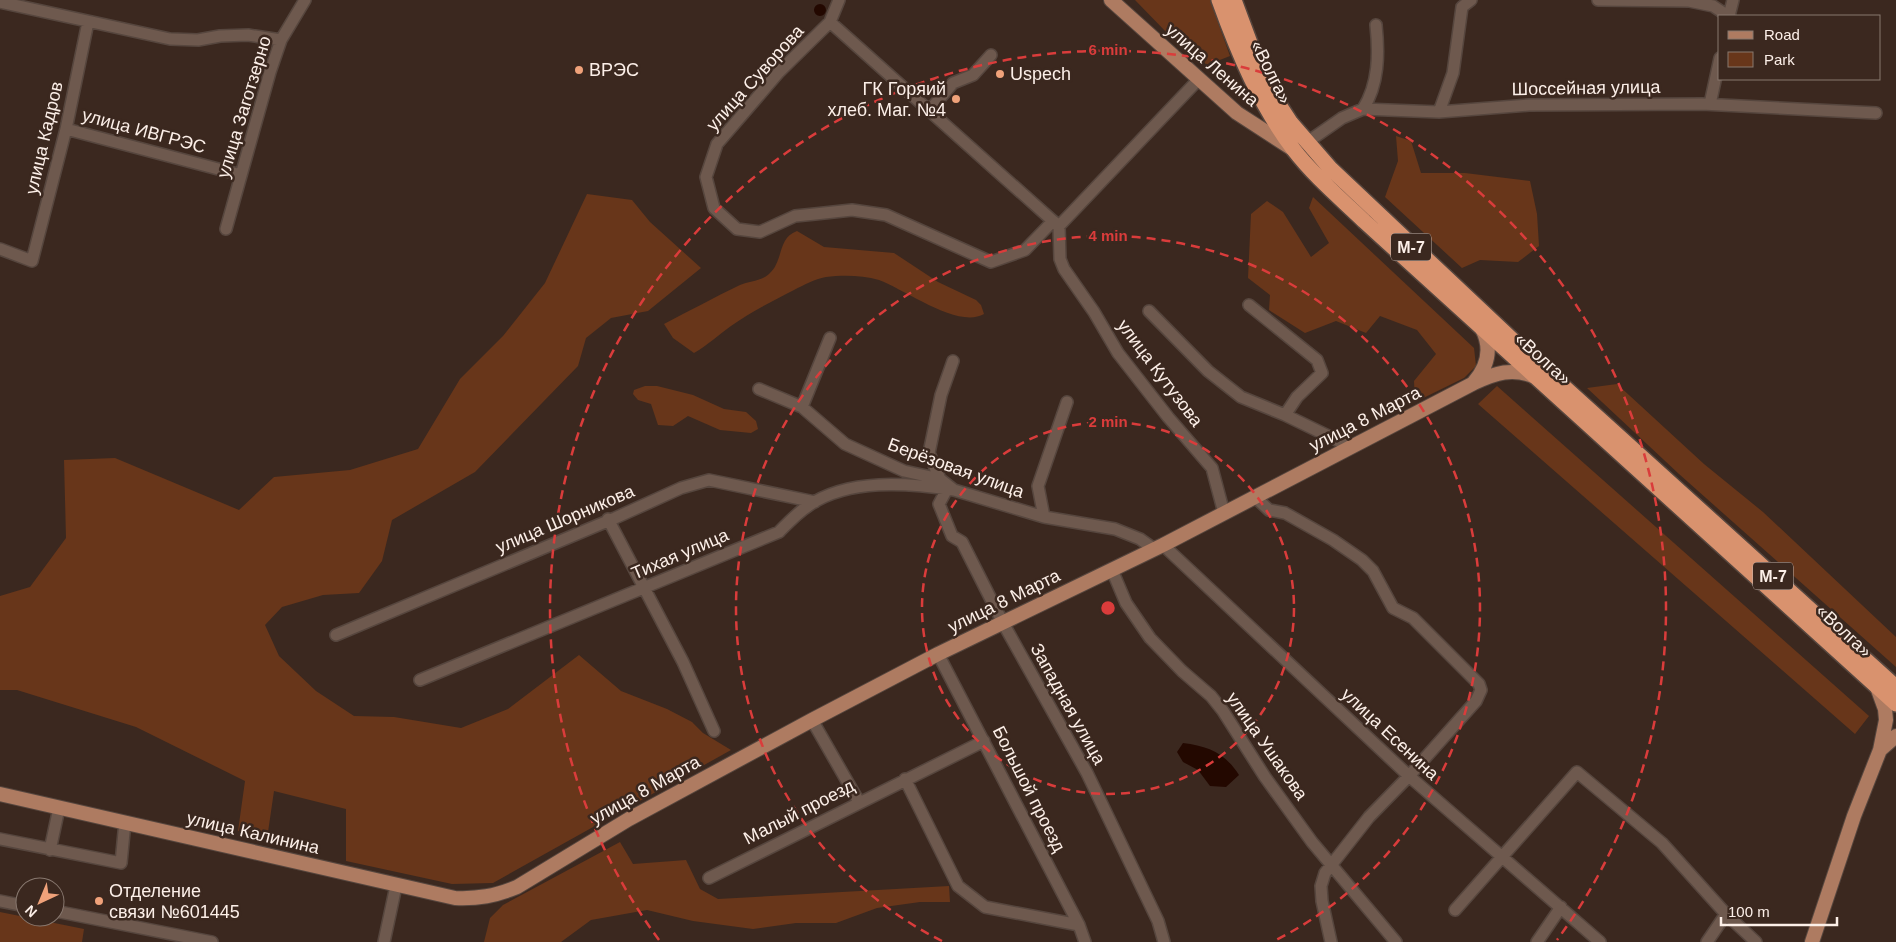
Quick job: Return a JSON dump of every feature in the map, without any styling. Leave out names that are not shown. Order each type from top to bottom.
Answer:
[{"type":"highway","name":"«Волга»","points":[[1219,0],[1257,92],[1300,147],[1364,221],[1896,704]]},
{"type":"highway","name":"«Волга»","points":[[1234,0],[1259,67],[1300,147],[1352,192],[1520,347],[1896,687]]},
{"type":"main road","name":"улица Ленина","points":[[1114,1],[1198,80],[1247,120],[1300,147]]},
{"type":"main road","points":[[1474,383],[1485,366],[1488,356],[1488,343],[1482,329]]},
{"type":"main road","name":"улица 8 Марта","points":[[498,895],[517,887],[629,819],[812,720],[938,654],[1158,547],[1474,383],[1491,375],[1514,370],[1536,378]]},
{"type":"main road","points":[[1812,942],[1854,816],[1880,750],[1886,720],[1885,709],[1877,687]]},
{"type":"main road","points":[[1880,750],[1896,736]]},
{"type":"main road","name":"улица Калинина","points":[[0,794],[455,898],[477,899],[498,895]]},
{"type":"main road","points":[[0,805],[22,800]]},
{"type":"street","name":"улица Заготзерно","points":[[226,229],[270,72],[281,40],[305,0]]},
{"type":"street","name":"улица Суворова","points":[[839,0],[830,22],[779,72],[717,144],[706,177],[714,208],[737,229],[760,232],[795,216],[852,210],[886,215],[991,262],[1025,250],[1056,224]]},
{"type":"street","points":[[1439,112],[1454,73],[1462,7],[1471,0]]},
{"type":"street","points":[[1598,0],[1689,2],[1713,6],[1726,15]]},
{"type":"street","points":[[1728,15],[1733,0]]},
{"type":"street","points":[[0,2],[170,39],[198,40],[220,36],[248,35],[281,40]]},
{"type":"street","name":"улица Кадров","points":[[0,249],[32,261],[66,129],[88,22]]},
{"type":"street","points":[[830,22],[1056,224],[1198,80]]},
{"type":"street","points":[[1363,109],[1372,90],[1379,58],[1376,25]]},
{"type":"street","points":[[929,111],[953,84],[973,75],[991,55]]},
{"type":"street","points":[[1710,104],[1718,67]]},
{"type":"street","name":"Шоссейная улица","points":[[1300,147],[1342,118],[1363,109],[1439,112],[1528,105],[1710,104],[1876,113]]},
{"type":"street","name":"улица ИВГРЭС","points":[[66,129],[242,175]]},
{"type":"street","name":"улица Кутузова","points":[[1056,224],[1060,259],[1064,269],[1094,312],[1118,353],[1168,417],[1212,468],[1224,513]]},
{"type":"street","points":[[1249,305],[1317,360],[1322,374],[1297,397],[1286,415]]},
{"type":"street","name":"улица Кутузова","points":[[1148,311],[1208,371],[1242,397],[1286,415],[1350,448]]},
{"type":"street","points":[[802,407],[830,338]]},
{"type":"street","points":[[940,480],[929,453],[941,395],[953,361]]},
{"type":"street","name":"Берёзовая улица","points":[[759,389],[802,407],[845,444],[904,471],[940,480],[950,490],[1044,517],[1115,528],[1158,547]]},
{"type":"street","points":[[1044,517],[1038,486],[1067,402]]},
{"type":"street","name":"улица Шорникова","points":[[336,635],[681,488],[708,480],[815,502]]},
{"type":"street","name":"Тихая улица","points":[[420,680],[779,532],[815,502],[845,490],[878,486],[918,485],[950,490]]},
{"type":"street","name":"Западная улица","points":[[950,490],[939,504],[952,536],[962,542],[1003,623],[1087,773],[1158,921],[1164,942]]},
{"type":"street","points":[[1254,497],[1269,510],[1285,513],[1333,540],[1362,560],[1372,571],[1393,608],[1413,618],[1479,684],[1481,690],[1476,702],[1369,817],[1325,873],[1321,886],[1322,901],[1331,942]]},
{"type":"street","points":[[608,520],[683,662],[714,731]]},
{"type":"street","name":"улица Есенина","points":[[1158,547],[1409,776],[1503,855],[1600,942]]},
{"type":"street","name":"улица Ушакова","points":[[1112,570],[1126,603],[1150,638],[1182,671],[1211,696],[1312,842],[1396,942]]},
{"type":"street","name":"Большой проезд","points":[[938,654],[1079,924],[1085,942]]},
{"type":"street","points":[[812,720],[858,802]]},
{"type":"street","name":"Малый проезд","points":[[709,878],[858,802],[984,741]]},
{"type":"street","points":[[1456,910],[1577,772],[1662,843],[1726,914],[1756,942]]},
{"type":"street","points":[[906,779],[958,886],[985,907],[1079,924]]},
{"type":"street","points":[[50,850],[59,808]]},
{"type":"street","points":[[0,839],[121,863],[125,822]]},
{"type":"street","points":[[384,942],[396,886]]},
{"type":"street","points":[[0,901],[15,904]]},
{"type":"street","points":[[1537,942],[1561,907]]},
{"type":"street","points":[[65,913],[164,937],[212,942]]},
{"type":"street","points":[[1707,942],[1726,914]]},
{"type":"green space","points":[[1135,0],[1210,0],[1230,56],[1207,65],[1168,34]]},
{"type":"green space","points":[[1396,136],[1411,141],[1421,173],[1465,173],[1530,181],[1537,214],[1539,246],[1518,262],[1480,260],[1462,268],[1385,197],[1398,161]]},
{"type":"green space","points":[[587,194],[632,200],[650,222],[701,268],[648,311],[611,318],[586,338],[578,366],[475,472],[392,520],[382,561],[359,593],[323,595],[282,607],[265,625],[279,656],[316,691],[354,716],[394,717],[461,728],[508,709],[579,655],[621,691],[667,709],[692,722],[703,733],[731,750],[493,883],[452,884],[346,861],[346,809],[274,791],[267,839],[238,831],[245,781],[136,727],[17,690],[0,690],[0,596],[30,587],[66,538],[64,460],[115,458],[239,510],[274,477],[350,470],[418,449],[460,379],[503,336],[545,283]]},
{"type":"green space","points":[[1313,197],[1474,348],[1476,366],[1464,378],[1415,402],[1414,381],[1436,354],[1417,330],[1380,316],[1366,333],[1336,321],[1305,333],[1269,310],[1270,295],[1248,278],[1251,214],[1267,201],[1283,212],[1311,257],[1329,243],[1309,208]]},
{"type":"green space","points":[[797,231],[824,247],[894,253],[938,282],[976,300],[981,305],[984,314],[973,317],[946,312],[872,278],[832,276],[809,282],[762,307],[726,329],[694,353],[673,338],[664,324],[740,285],[759,280],[769,274],[777,263],[786,239]]},
{"type":"green space","points":[[1617,384],[1704,464],[1763,512],[1896,637],[1896,667],[1679,474],[1587,388]]},
{"type":"green space","points":[[645,386],[657,386],[693,395],[724,409],[746,412],[756,421],[758,429],[751,433],[720,430],[688,416],[673,426],[658,425],[651,404],[638,400],[633,394],[634,390]]},
{"type":"green space","points":[[1497,386],[1869,716],[1855,734],[1478,404]]},
{"type":"green space","points":[[620,842],[633,864],[686,860],[700,889],[718,899],[949,886],[950,902],[920,902],[877,908],[836,923],[796,923],[753,929],[693,921],[647,910],[591,920],[561,942],[484,942],[490,918],[503,905]]},
{"type":"green space","points":[[0,912],[15,915],[15,927],[65,927],[65,925],[84,929],[82,942],[0,942]]},
{"type":"shaded area","points":[[822,4],[825,5],[825,15],[818,16],[815,15],[814,8],[815,5]]},
{"type":"shaded area","points":[[1183,743],[1200,746],[1222,756],[1234,767],[1239,775],[1226,787],[1210,786],[1198,770],[1183,762],[1177,752]]},
{"type":"place","name":"ВРЭС","points":[[579,70]]},
{"type":"place","name":"Uspech","points":[[1000,74]]},
{"type":"place","name":"ГК Горяий хлеб. Маг. №4","points":[[956,99]]},
{"type":"place","name":"Отделение связи №601445","points":[[99,901]]}]
